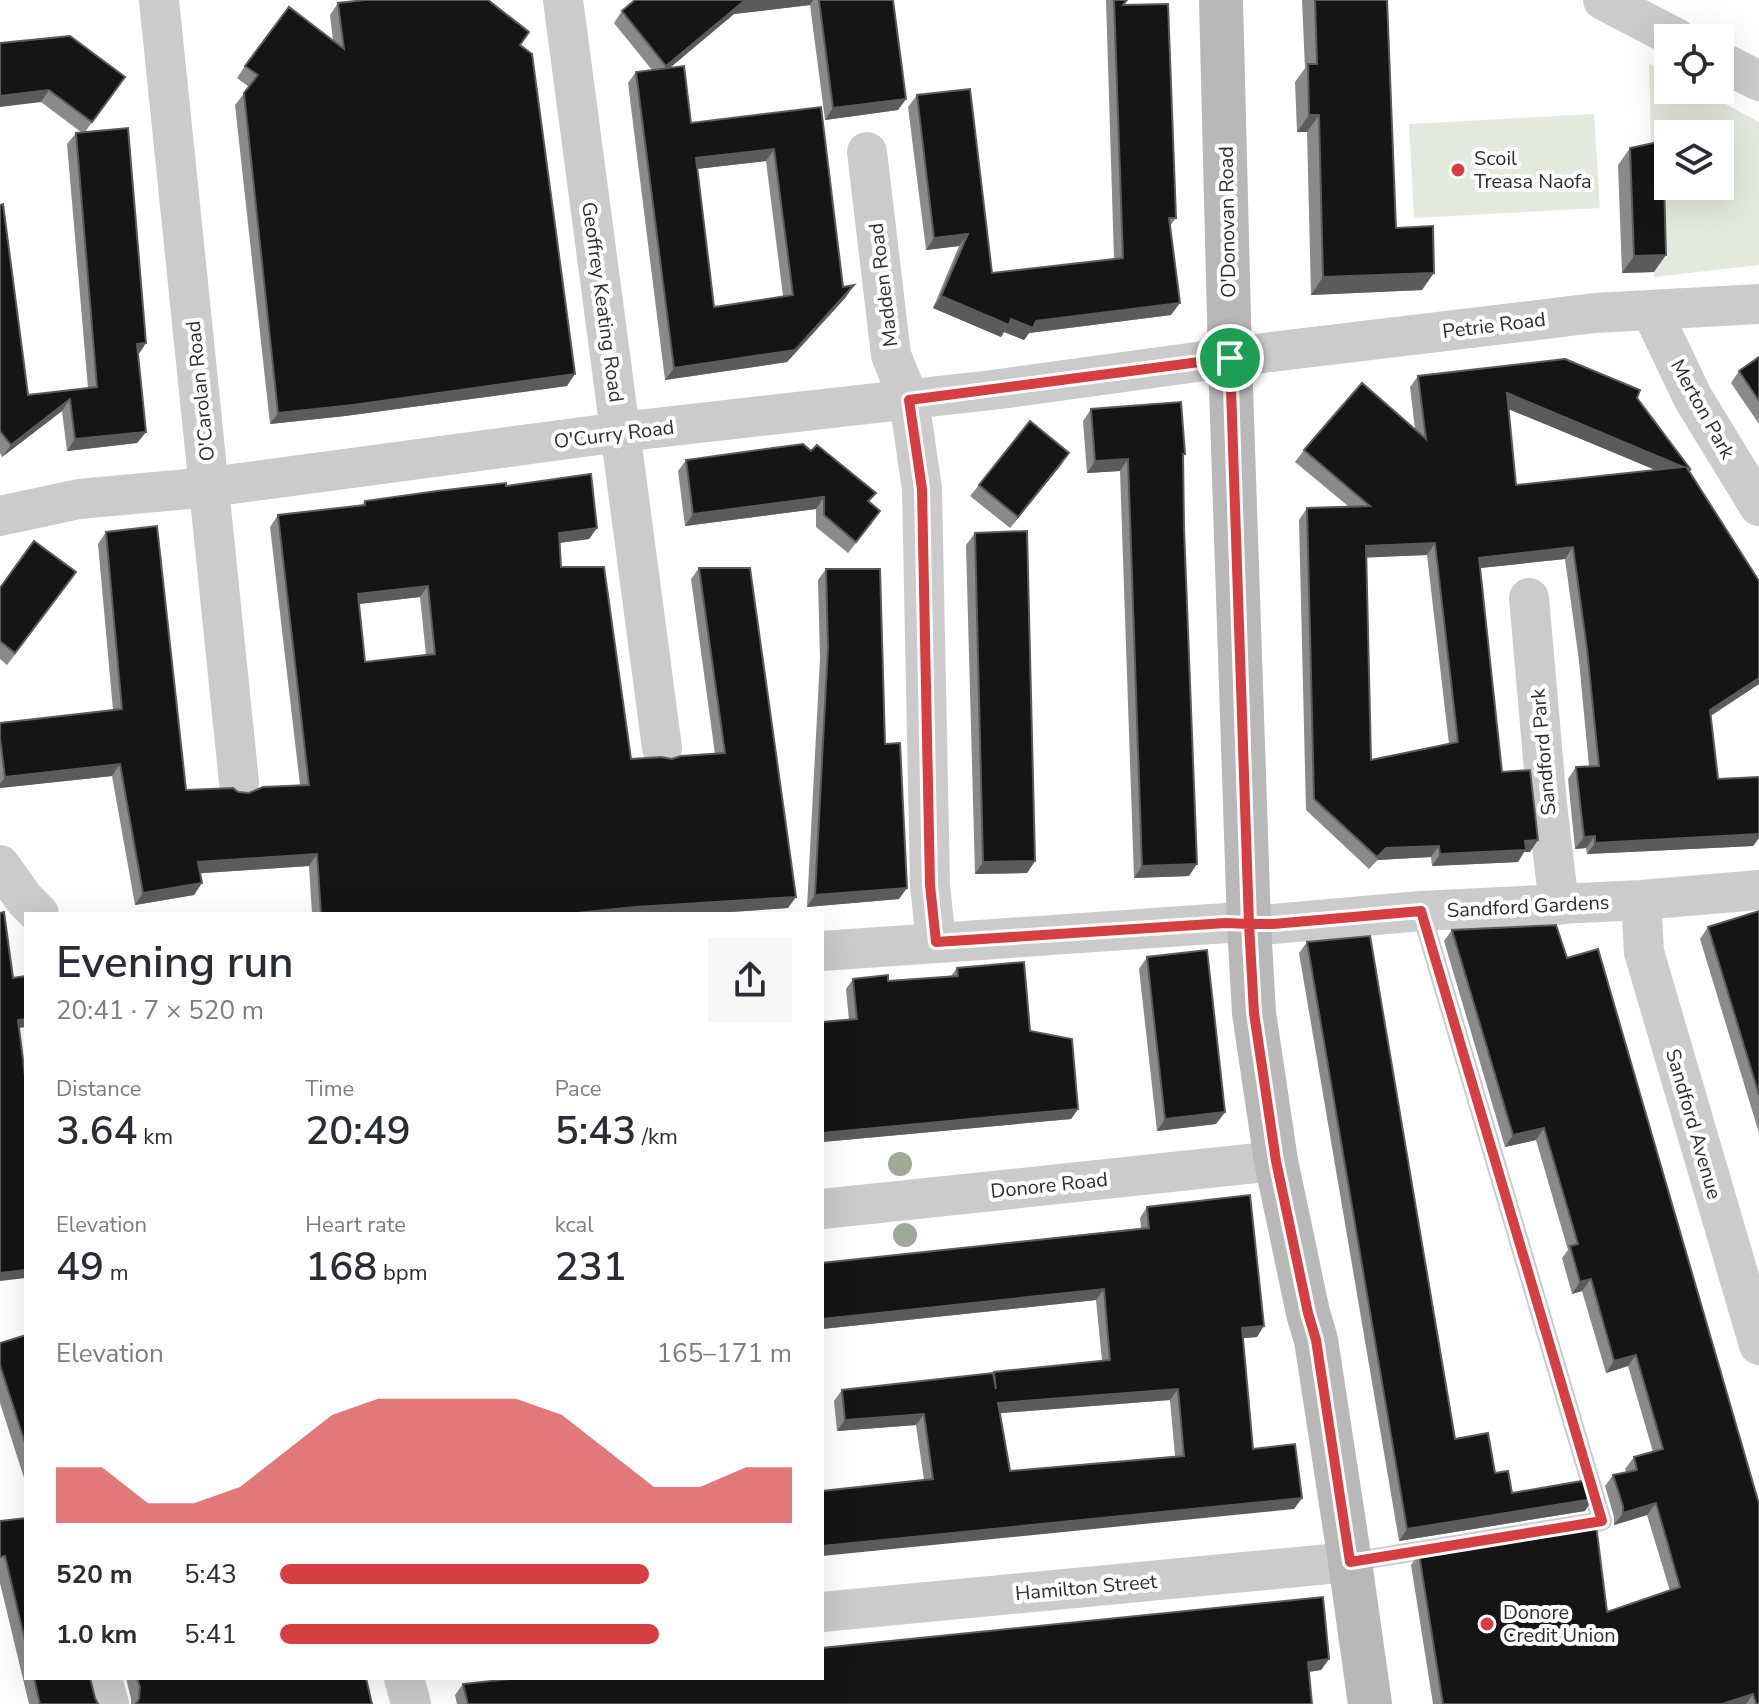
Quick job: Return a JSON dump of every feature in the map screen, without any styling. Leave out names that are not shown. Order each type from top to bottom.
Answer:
[{"type":"street","name":"O'Carolan Road","points":[[159,0],[239,782]]},
{"type":"street","name":"Geoffrey Keating Road","points":[[563,0],[662,748]]},
{"type":"street","name":"O'Donovan Road","points":[[1221,0],[1230,358],[1254,1013],[1276,1161],[1316,1340],[1370,1704]]},
{"type":"street","points":[[1603,0],[1654,27]]},
{"type":"street","points":[[1734,68],[1759,81]]},
{"type":"street","name":"Madden Road","points":[[867,152],[891,355],[909,400],[922,489],[930,885],[936,942]]},
{"type":"street","name":"Petrie Road","points":[[1230,358],[1595,313],[1759,304]]},
{"type":"street","name":"Merton Park","points":[[1651,310],[1693,398],[1759,506]]},
{"type":"street","name":"O'Curry Road","points":[[0,516],[79,499],[210,487],[620,432],[909,400],[1230,358]]},
{"type":"street","name":"Sandford Park","points":[[1529,598],[1559,905]]},
{"type":"street","points":[[0,865],[37,912]]},
{"type":"street","name":"Sandford Gardens","points":[[824,951],[1759,890]]},
{"type":"street","name":"Sandford Avenue","points":[[1641,900],[1644,952],[1759,1345]]},
{"type":"street","name":"Donore Road","points":[[824,1209],[1276,1161]]},
{"type":"street","name":"Hamilton Street","points":[[824,1612],[1350,1562]]},
{"type":"street","points":[[103,1680],[109,1704]]},
{"type":"street","points":[[405,1680],[411,1704]]},
{"type":"lane","points":[[1350,1562],[1602,1521],[1421,911]]},
{"type":"shaded area","points":[[1649,63],[1654,66],[1654,104],[1725,104],[1759,122],[1759,265],[1654,277]]},
{"type":"shaded area","points":[[1594,114],[1600,208],[1414,218],[1409,124]]},
{"type":"building","points":[[365,0],[488,0],[529,32],[520,45],[532,54],[575,374],[278,413],[244,93],[258,75],[245,66],[289,7],[344,49],[338,3]]},
{"type":"building","points":[[635,0],[761,0],[743,2],[666,66],[622,11]]},
{"type":"building","points":[[819,0],[893,0],[906,99],[833,108]]},
{"type":"building","points":[[1114,0],[1127,0],[1123,5],[1168,4],[1176,218],[1169,218],[1180,303],[1036,321],[1033,328],[1011,319],[1009,325],[941,296],[968,234],[934,238],[917,95],[970,89],[992,273],[1123,258]]},
{"type":"building","points":[[1315,0],[1387,0],[1396,228],[1433,226],[1434,273],[1323,277],[1319,115],[1309,115],[1308,64],[1317,64]]},
{"type":"building","points":[[70,36],[125,77],[92,122],[49,90],[0,96],[0,43]]},
{"type":"building","points":[[684,66],[691,123],[821,107],[843,287],[854,285],[795,350],[674,368],[636,72]],"holes":[[[774,149],[793,295],[714,307],[696,158]]]},
{"type":"building","points":[[128,128],[146,343],[137,344],[146,432],[75,439],[70,399],[11,445],[0,431],[0,205],[3,204],[28,395],[97,387],[76,133]]},
{"type":"building","points":[[1654,143],[1654,200],[1665,200],[1666,255],[1634,256],[1630,148]]},
{"type":"building","points":[[1759,357],[1759,401],[1739,371]]},
{"type":"building","points":[[1565,359],[1640,390],[1637,398],[1691,470],[1687,468],[1759,581],[1759,678],[1710,710],[1718,779],[1759,777],[1759,834],[1595,843],[1595,836],[1584,837],[1576,767],[1599,766],[1573,547],[1479,558],[1502,772],[1530,770],[1538,840],[1525,841],[1526,850],[1440,854],[1439,846],[1386,848],[1377,857],[1314,799],[1307,508],[1370,506],[1304,450],[1362,383],[1426,439],[1418,376]],"holes":[[[1507,393],[1683,467],[1516,485]],[[1435,543],[1458,742],[1371,760],[1366,546]]]},
{"type":"building","points":[[1181,402],[1197,864],[1142,866],[1128,459],[1095,461],[1091,409]]},
{"type":"building","points":[[1030,421],[1069,453],[1018,517],[979,485]]},
{"type":"building","points":[[803,444],[811,451],[817,445],[876,493],[868,501],[880,511],[856,542],[824,515],[824,497],[693,514],[686,460]]},
{"type":"building","points":[[591,474],[597,528],[559,533],[561,567],[604,567],[631,759],[672,759],[725,753],[699,568],[750,568],[796,897],[586,912],[321,912],[317,854],[198,862],[202,883],[143,893],[120,764],[5,777],[0,723],[122,709],[106,532],[157,526],[186,790],[233,788],[249,793],[263,787],[309,785],[278,515],[506,483],[506,486]],"holes":[[[428,586],[435,654],[365,662],[358,594]]]},
{"type":"building","points":[[1027,531],[1035,861],[983,862],[975,533]]},
{"type":"building","points":[[34,541],[76,572],[15,653],[0,641],[0,588]]},
{"type":"building","points":[[826,569],[880,569],[885,744],[900,743],[907,888],[815,895],[828,647]]},
{"type":"building","points":[[1759,911],[1759,1095],[1708,927]]},
{"type":"building","points":[[4,912],[13,978],[24,976],[24,1019],[18,1020],[24,1068],[24,1270],[0,1273],[0,913]]},
{"type":"building","points":[[1556,925],[1567,958],[1598,949],[1759,1504],[1759,1704],[1756,1704],[1753,1694],[1722,1704],[1443,1704],[1419,1554],[1596,1525],[1607,1612],[1680,1587],[1656,1503],[1623,1513],[1613,1475],[1637,1470],[1634,1457],[1663,1449],[1636,1355],[1614,1361],[1591,1279],[1580,1282],[1570,1246],[1578,1244],[1544,1128],[1513,1135],[1452,930]]},
{"type":"building","points":[[1370,936],[1455,1439],[1488,1433],[1495,1473],[1508,1471],[1512,1493],[1588,1480],[1593,1499],[1407,1529],[1307,942]]},
{"type":"building","points":[[1207,950],[1225,1112],[1165,1119],[1147,957]]},
{"type":"building","points":[[1024,962],[1030,1031],[1072,1039],[1078,1109],[824,1133],[824,1022],[857,1019],[853,979],[888,975],[888,981],[958,976],[957,968]]},
{"type":"building","points":[[1250,1195],[1264,1326],[1242,1328],[1253,1449],[1295,1444],[1302,1498],[824,1546],[824,1491],[933,1479],[924,1414],[845,1420],[842,1390],[993,1373],[996,1389],[994,1372],[1110,1360],[1104,1289],[824,1319],[824,1263],[1149,1228],[1147,1207]],"holes":[[[1178,1389],[1184,1456],[1010,1471],[998,1403]]]},
{"type":"building","points":[[24,1336],[24,1440],[0,1365],[0,1343]]},
{"type":"building","points":[[24,1518],[24,1637],[5,1556],[0,1557],[0,1521]]},
{"type":"building","points":[[1323,1597],[1329,1659],[1308,1662],[1312,1704],[468,1704],[463,1684],[501,1680],[824,1680],[824,1648]]},
{"type":"building","points":[[34,1680],[90,1680],[98,1704],[40,1704]]},
{"type":"building","points":[[138,1680],[366,1680],[372,1704],[136,1704],[140,1687]]},
{"type":"place","name":"Scoil Treasa Naofa","points":[[1458,170]]},
{"type":"place","name":"Donore Credit Union","points":[[1487,1624]]},
{"type":"route","points":[[1230,358],[909,400],[922,489],[930,885],[936,942],[1249,924],[1254,1013],[1276,1161],[1316,1340],[1350,1562],[1602,1521],[1421,911],[1249,924],[1230,358]]}]
